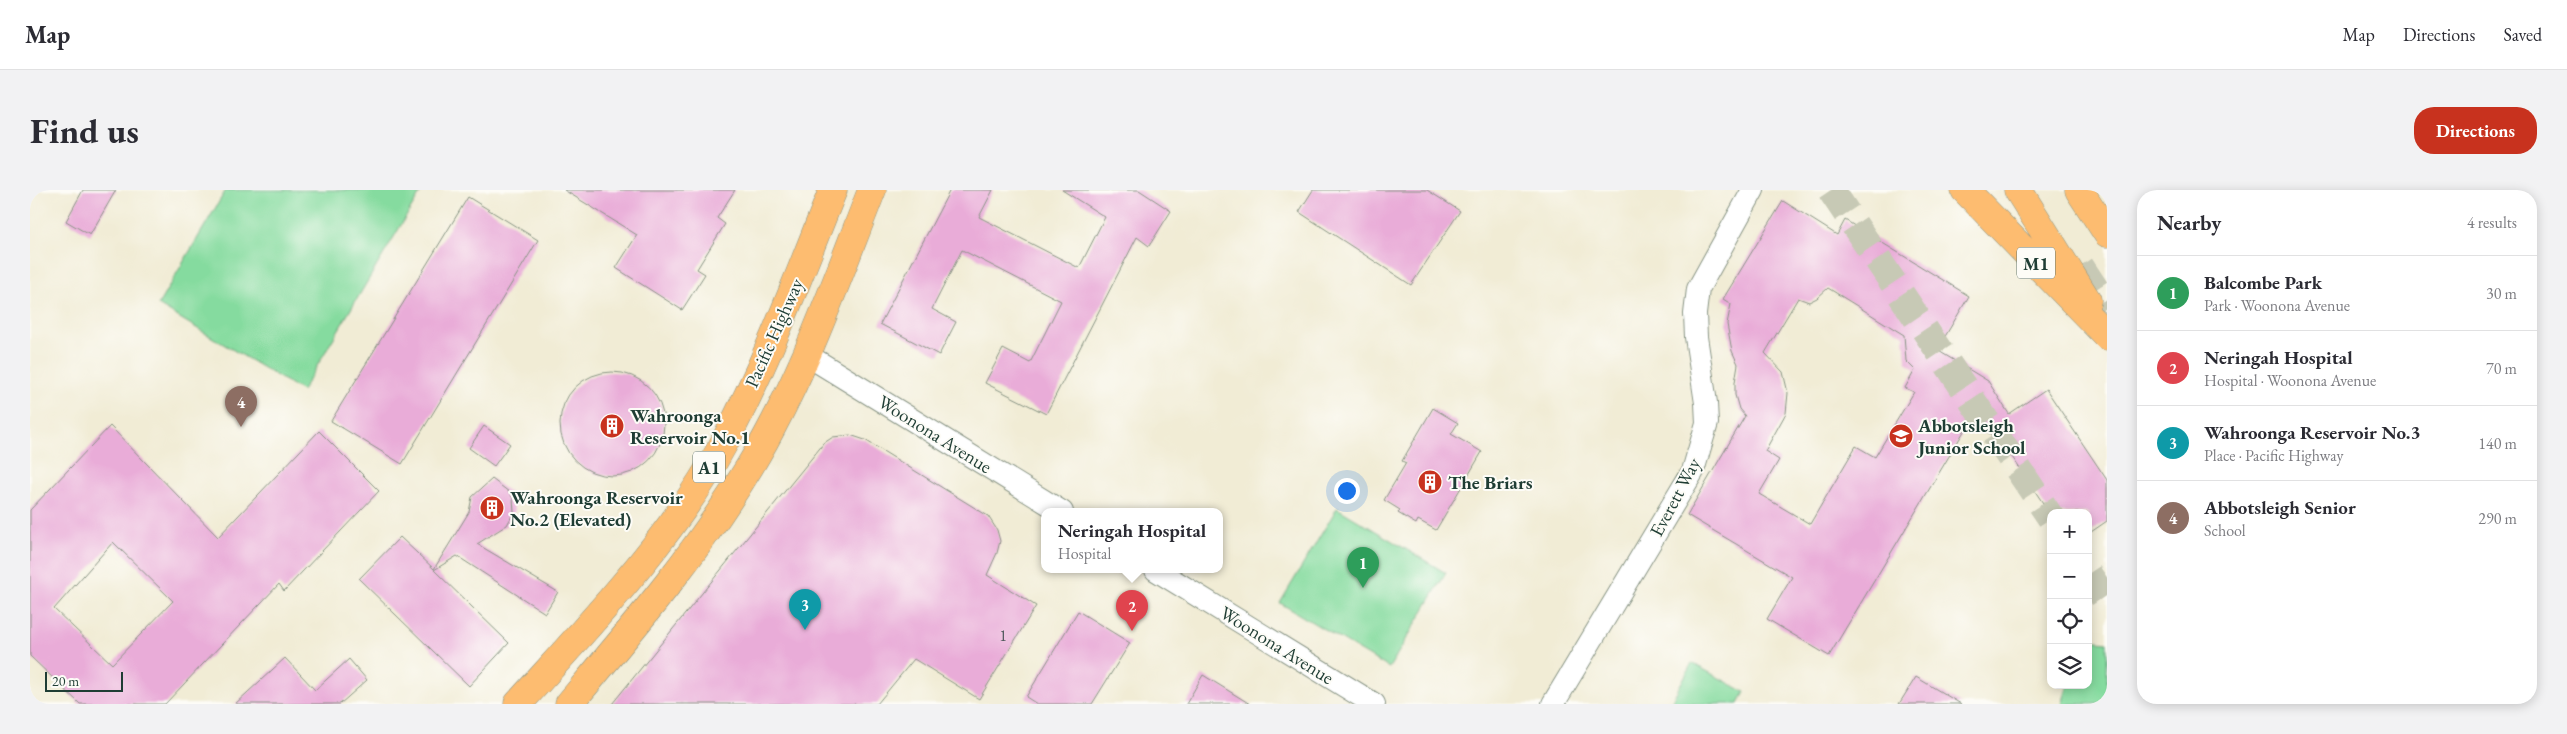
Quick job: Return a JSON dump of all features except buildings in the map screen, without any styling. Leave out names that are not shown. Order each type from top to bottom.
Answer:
[{"type":"highway","name":"Pacific Highway","points":[[518,704],[571,644],[683,508],[723,444],[774,339],[833,190]]},
{"type":"highway","name":"Pacific Highway","points":[[569,704],[660,595],[711,526],[750,465],[807,355],[872,190]]},
{"type":"highway","name":"M1","points":[[1965,190],[2107,336]]},
{"type":"highway","name":"M1","points":[[2018,190],[2107,330]]},
{"type":"highway","points":[[2079,190],[2107,233]]},
{"type":"street","name":"Everett Way","points":[[1553,704],[1694,470],[1706,423],[1706,403],[1696,337],[1695,314],[1698,289],[1753,190]]},
{"type":"street","name":"Woonona Avenue","points":[[807,355],[1056,508]]},
{"type":"street","name":"Woonona Avenue","points":[[1161,573],[1374,704]]},
{"type":"green space","points":[[226,190],[422,190],[302,391],[158,305]]},
{"type":"green space","points":[[1337,508],[1446,573],[1389,668],[1280,603]]},
{"type":"green space","points":[[2092,640],[2107,642],[2107,704],[2062,704],[2067,689],[2092,689]]},
{"type":"green space","points":[[1692,663],[1745,692],[1739,704],[1670,704]]},
{"type":"tunnel","points":[[1831,190],[2047,512]]},
{"type":"tunnel","points":[[2080,266],[2107,307]]},
{"type":"tunnel","points":[[2092,580],[2107,602]]},
{"type":"place","name":"Wahroonga Reservoir No.1","points":[[612,426]]},
{"type":"place","name":"Abbotsleigh Senior","points":[[241,427]]},
{"type":"place","name":"Abbotsleigh Junior School","points":[[1901,436]]},
{"type":"place","name":"The Briars","points":[[1430,482]]},
{"type":"place","name":"Wahroonga Reservoir No.2 (Elevated)","points":[[492,508]]},
{"type":"place","name":"Balcombe Park","points":[[1363,588]]},
{"type":"place","name":"Wahroonga Reservoir No.3","points":[[805,630]]},
{"type":"place","name":"Neringah Hospital","points":[[1132,631]]}]
